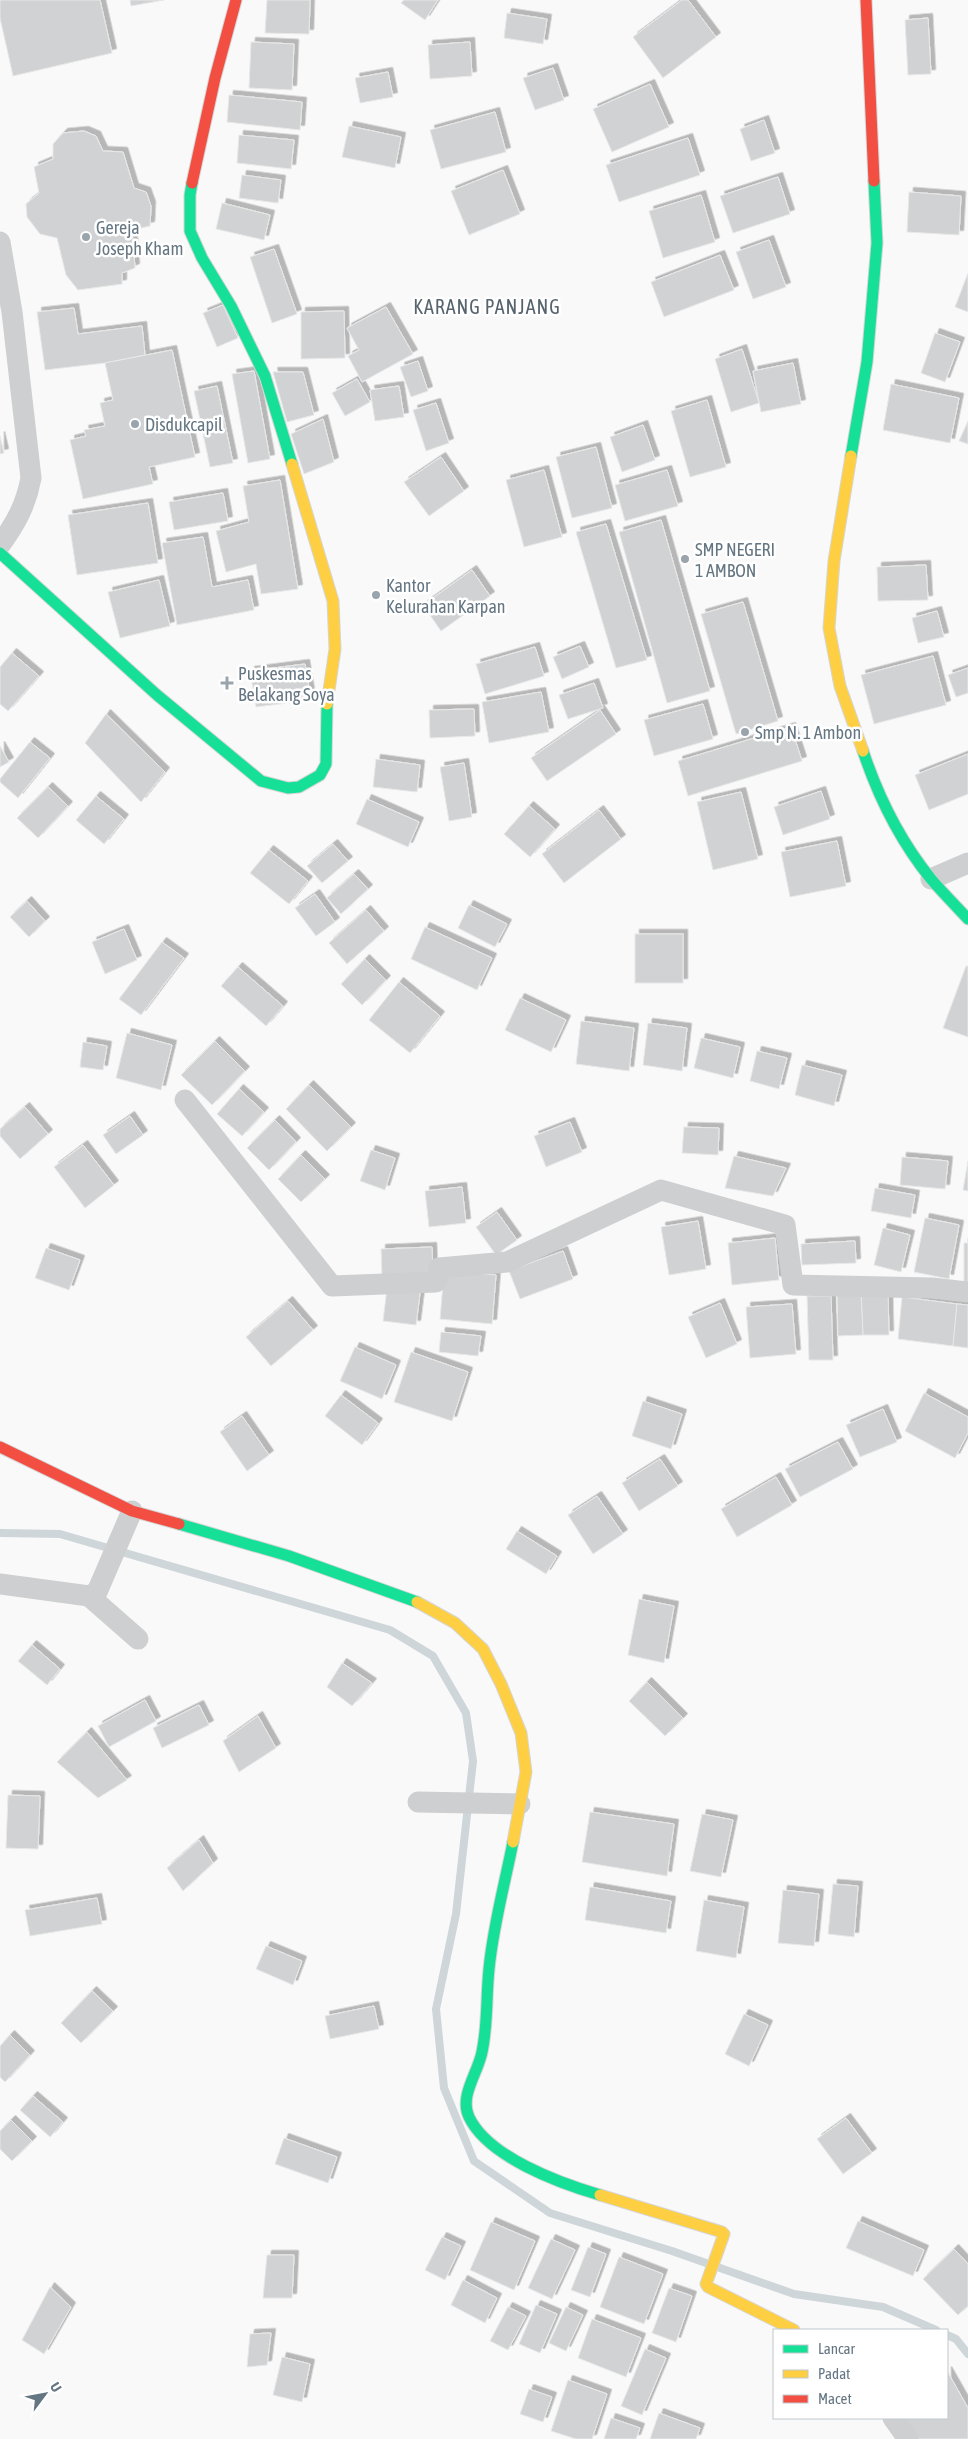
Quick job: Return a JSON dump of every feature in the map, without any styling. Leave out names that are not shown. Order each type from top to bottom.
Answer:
[{"type":"street","points":[[0,553],[157,695],[261,781],[288,788],[299,788],[320,775],[326,764],[327,704],[335,649],[333,601],[265,376],[231,306],[202,258],[190,231],[190,195],[215,78],[236,0]]},
{"type":"street","points":[[866,0],[877,243],[867,362],[834,561],[828,628],[840,686],[872,778],[896,826],[931,879],[968,919]]},
{"type":"street","points":[[0,242],[12,312],[31,478],[27,500],[17,522],[0,545]]},
{"type":"street","points":[[931,879],[968,863]]},
{"type":"street","points":[[185,1100],[332,1286],[436,1282],[439,1268],[507,1262],[661,1190],[785,1225],[793,1285],[932,1288],[968,1292]]},
{"type":"street","points":[[0,1447],[132,1511],[331,1571],[425,1605],[455,1623],[483,1649],[501,1684],[521,1733],[526,1772],[489,1968],[486,2032],[482,2054],[465,2102],[468,2115],[474,2126],[491,2146],[539,2172],[586,2191],[722,2232],[724,2234],[706,2284],[709,2289],[792,2329]]},
{"type":"street","points":[[95,1589],[132,1511]]},
{"type":"street","points":[[0,1584],[95,1589],[138,1639]]},
{"type":"street","points":[[418,1802],[520,1804]]},
{"type":"street","points":[[894,2419],[908,2439]]},
{"type":"building","points":[[0,0],[100,0],[112,53],[13,76],[0,18]]},
{"type":"building","points":[[130,0],[164,0],[131,6]]},
{"type":"building","points":[[267,0],[310,0],[309,34],[265,33]]},
{"type":"building","points":[[404,0],[438,0],[425,20],[401,3]]},
{"type":"building","points":[[682,0],[688,0],[716,37],[663,78],[633,37]]},
{"type":"building","points":[[507,13],[547,19],[543,44],[504,38]]},
{"type":"building","points":[[928,18],[931,74],[908,75],[905,20]]},
{"type":"building","points":[[251,42],[294,44],[292,90],[249,88]]},
{"type":"building","points":[[470,42],[472,76],[430,79],[428,45]]},
{"type":"building","points":[[553,68],[564,100],[535,110],[523,78]]},
{"type":"building","points":[[388,72],[393,97],[360,103],[355,78]]},
{"type":"building","points":[[650,84],[669,127],[612,152],[593,109]]},
{"type":"building","points":[[229,95],[302,102],[300,130],[227,122]]},
{"type":"building","points":[[495,112],[506,152],[441,169],[430,130]]},
{"type":"building","points":[[764,120],[775,153],[751,161],[740,129]]},
{"type":"building","points":[[349,126],[401,137],[395,168],[342,157]]},
{"type":"building","points":[[84,131],[96,136],[103,151],[123,152],[134,188],[146,192],[151,206],[150,226],[132,230],[135,268],[122,273],[122,284],[78,290],[66,275],[57,238],[40,234],[27,217],[26,204],[39,193],[34,167],[53,159],[53,144],[63,133]]},
{"type":"building","points":[[239,135],[294,140],[291,169],[237,163]]},
{"type":"building","points":[[688,138],[700,175],[619,202],[606,165]]},
{"type":"building","points":[[503,170],[520,214],[469,235],[451,191]]},
{"type":"building","points":[[242,175],[281,180],[278,203],[239,198]]},
{"type":"building","points":[[778,177],[790,214],[733,233],[720,196]]},
{"type":"building","points":[[909,192],[961,196],[959,235],[907,232]]},
{"type":"building","points":[[701,195],[715,242],[663,258],[649,211]]},
{"type":"building","points":[[222,203],[270,215],[264,240],[216,229]]},
{"type":"building","points":[[769,240],[786,287],[753,299],[736,252]]},
{"type":"building","points":[[274,249],[297,314],[272,323],[250,257]]},
{"type":"building","points":[[720,255],[734,290],[664,317],[651,282]]},
{"type":"building","points":[[968,273],[968,312],[955,307]]},
{"type":"building","points":[[223,305],[238,338],[217,347],[203,313]]},
{"type":"building","points":[[386,307],[413,354],[362,382],[348,356],[359,350],[347,328]]},
{"type":"building","points":[[74,308],[78,334],[142,326],[145,355],[105,363],[45,370],[37,312]]},
{"type":"building","points":[[344,311],[345,358],[301,359],[301,312]]},
{"type":"building","points":[[935,333],[960,342],[945,382],[921,373]]},
{"type":"building","points":[[742,349],[759,403],[731,412],[715,359]]},
{"type":"building","points":[[172,350],[195,457],[149,467],[153,484],[83,499],[70,440],[86,436],[84,430],[105,426],[100,403],[113,400],[105,363]]},
{"type":"building","points":[[418,361],[428,391],[411,397],[400,367]]},
{"type":"building","points":[[793,363],[801,404],[761,412],[753,371]]},
{"type":"building","points":[[254,371],[270,459],[248,463],[232,374]]},
{"type":"building","points":[[273,372],[303,372],[314,415],[287,422]]},
{"type":"building","points":[[357,379],[370,402],[345,416],[332,393]]},
{"type":"building","points":[[891,384],[959,398],[950,443],[883,430]]},
{"type":"building","points":[[217,386],[233,463],[210,467],[194,391]]},
{"type":"building","points":[[399,386],[404,417],[375,421],[370,390]]},
{"type":"building","points":[[707,400],[726,467],[690,477],[671,411]]},
{"type":"building","points":[[436,403],[449,443],[426,451],[413,410]]},
{"type":"building","points":[[323,419],[334,462],[304,474],[291,434]]},
{"type":"building","points":[[968,421],[968,444],[959,441]]},
{"type":"building","points":[[643,425],[655,460],[622,472],[610,437]]},
{"type":"building","points":[[0,436],[4,453],[0,454]]},
{"type":"building","points":[[596,447],[612,508],[572,518],[556,457]]},
{"type":"building","points":[[441,457],[464,491],[429,516],[404,482]]},
{"type":"building","points":[[544,470],[562,537],[524,547],[506,480]]},
{"type":"building","points":[[667,470],[678,506],[625,521],[615,485]]},
{"type":"building","points":[[280,480],[298,589],[261,594],[256,564],[226,572],[216,531],[249,522],[243,486]]},
{"type":"building","points":[[223,493],[228,521],[174,530],[169,502]]},
{"type":"building","points":[[148,503],[158,563],[77,575],[68,515]]},
{"type":"building","points":[[661,520],[710,691],[667,703],[619,532]]},
{"type":"building","points":[[606,524],[647,660],[616,668],[576,532]]},
{"type":"building","points":[[203,537],[212,587],[248,580],[254,610],[177,625],[162,543]]},
{"type":"building","points":[[926,565],[928,600],[878,601],[877,567]]},
{"type":"building","points":[[472,570],[490,596],[441,631],[423,605]]},
{"type":"building","points":[[159,580],[170,626],[120,638],[108,592]]},
{"type":"building","points":[[743,602],[778,721],[736,734],[701,614]]},
{"type":"building","points":[[937,611],[944,637],[918,643],[912,618]]},
{"type":"building","points":[[580,646],[589,667],[562,679],[553,657]]},
{"type":"building","points":[[535,647],[544,676],[485,694],[476,664]]},
{"type":"building","points":[[12,653],[39,676],[8,711],[0,704],[0,667]]},
{"type":"building","points":[[933,656],[946,705],[874,724],[861,675]]},
{"type":"building","points":[[305,664],[311,700],[256,707],[250,671]]},
{"type":"building","points":[[968,668],[968,693],[956,697],[948,675]]},
{"type":"building","points":[[594,683],[603,708],[568,719],[559,695]]},
{"type":"building","points":[[541,692],[549,732],[489,743],[482,702]]},
{"type":"building","points":[[703,704],[713,739],[654,756],[644,720]]},
{"type":"building","points":[[474,709],[475,736],[430,738],[429,710]]},
{"type":"building","points":[[600,710],[616,734],[547,781],[531,758]]},
{"type":"building","points":[[106,714],[165,772],[141,802],[85,743]]},
{"type":"building","points":[[791,727],[802,761],[688,796],[678,761]]},
{"type":"building","points":[[30,742],[50,758],[18,798],[0,782],[0,779]]},
{"type":"building","points":[[0,746],[9,762],[0,767]]},
{"type":"building","points":[[968,754],[968,794],[929,810],[915,775]]},
{"type":"building","points":[[376,759],[420,765],[417,792],[373,787]]},
{"type":"building","points":[[464,763],[472,817],[449,821],[440,767]]},
{"type":"building","points":[[48,787],[68,806],[38,838],[17,818]]},
{"type":"building","points":[[821,791],[830,819],[783,835],[774,807]]},
{"type":"building","points":[[741,792],[758,859],[713,870],[697,802]]},
{"type":"building","points":[[96,796],[124,819],[104,844],[76,820]]},
{"type":"building","points":[[367,799],[419,822],[408,847],[356,824]]},
{"type":"building","points":[[529,806],[555,829],[530,857],[504,834]]},
{"type":"building","points":[[599,810],[621,839],[564,883],[542,854]]},
{"type":"building","points":[[837,841],[846,886],[790,897],[781,852]]},
{"type":"building","points":[[333,844],[348,861],[322,883],[307,866]]},
{"type":"building","points":[[269,850],[308,881],[289,904],[250,873]]},
{"type":"building","points":[[354,874],[368,889],[341,914],[327,898]]},
{"type":"building","points":[[315,894],[335,922],[316,936],[295,908]]},
{"type":"building","points":[[27,901],[45,921],[29,937],[10,917]]},
{"type":"building","points":[[469,905],[507,924],[495,947],[458,928]]},
{"type":"building","points":[[366,910],[384,931],[347,964],[329,943]]},
{"type":"building","points":[[425,927],[492,958],[477,990],[411,959]]},
{"type":"building","points":[[124,929],[137,960],[105,974],[92,942]]},
{"type":"building","points":[[635,934],[683,934],[683,983],[635,983]]},
{"type":"building","points":[[162,942],[184,958],[141,1015],[119,999]]},
{"type":"building","points":[[365,959],[386,980],[362,1005],[341,984]]},
{"type":"building","points":[[966,966],[968,966],[968,1037],[943,1028]]},
{"type":"building","points":[[238,967],[283,1006],[266,1026],[221,986]]},
{"type":"building","points":[[399,982],[440,1016],[410,1053],[369,1020]]},
{"type":"building","points":[[520,998],[566,1020],[551,1052],[505,1030]]},
{"type":"building","points":[[581,1021],[634,1028],[629,1071],[576,1064]]},
{"type":"building","points":[[648,1023],[687,1028],[682,1071],[643,1065]]},
{"type":"building","points":[[127,1033],[172,1045],[161,1090],[116,1078]]},
{"type":"building","points":[[701,1038],[740,1047],[733,1078],[694,1068]]},
{"type":"building","points":[[215,1041],[245,1071],[212,1105],[181,1075]]},
{"type":"building","points":[[83,1042],[107,1046],[103,1070],[80,1067]]},
{"type":"building","points":[[757,1051],[787,1058],[779,1089],[750,1081]]},
{"type":"building","points":[[802,1065],[842,1075],[834,1106],[795,1095]]},
{"type":"building","points":[[309,1085],[351,1127],[327,1151],[286,1109]]},
{"type":"building","points":[[239,1089],[264,1112],[242,1136],[217,1114]]},
{"type":"building","points":[[25,1107],[48,1134],[20,1159],[0,1136],[0,1129]]},
{"type":"building","points":[[130,1116],[143,1135],[116,1154],[103,1135]]},
{"type":"building","points":[[275,1120],[296,1142],[269,1170],[247,1148]]},
{"type":"building","points":[[570,1122],[582,1152],[546,1167],[534,1136]]},
{"type":"building","points":[[684,1127],[719,1128],[718,1155],[682,1153]]},
{"type":"building","points":[[83,1145],[114,1185],[85,1208],[54,1167]]},
{"type":"building","points":[[371,1150],[395,1158],[385,1190],[360,1181]]},
{"type":"building","points":[[301,1155],[325,1179],[301,1202],[278,1179]]},
{"type":"building","points":[[734,1156],[786,1168],[773,1196],[725,1188]]},
{"type":"building","points":[[902,1157],[948,1161],[945,1189],[900,1185]]},
{"type":"building","points":[[968,1161],[968,1191],[963,1190]]},
{"type":"building","points":[[462,1187],[466,1223],[429,1227],[425,1191]]},
{"type":"building","points":[[875,1188],[915,1195],[911,1218],[871,1211]]},
{"type":"building","points":[[497,1212],[517,1240],[496,1255],[476,1227]]},
{"type":"building","points":[[925,1218],[959,1225],[949,1279],[914,1272]]},
{"type":"building","points":[[698,1221],[706,1269],[669,1275],[661,1227]]},
{"type":"building","points":[[883,1228],[910,1235],[901,1272],[874,1265]]},
{"type":"building","points":[[775,1238],[779,1280],[732,1285],[728,1243]]},
{"type":"building","points":[[855,1241],[856,1263],[802,1265],[801,1244]]},
{"type":"building","points":[[964,1243],[968,1243],[968,1283],[964,1283]]},
{"type":"building","points":[[432,1247],[433,1275],[382,1277],[381,1249]]},
{"type":"building","points":[[46,1248],[80,1260],[69,1290],[35,1278]]},
{"type":"building","points":[[563,1251],[573,1279],[520,1299],[509,1271]]},
{"type":"building","points":[[444,1271],[496,1275],[492,1324],[440,1319]]},
{"type":"building","points":[[387,1288],[420,1293],[416,1325],[383,1321]]},
{"type":"building","points":[[888,1292],[889,1335],[863,1335],[861,1293]]},
{"type":"building","points":[[837,1293],[861,1293],[863,1335],[838,1336]]},
{"type":"building","points":[[807,1296],[831,1296],[833,1360],[809,1360]]},
{"type":"building","points":[[902,1297],[957,1304],[953,1346],[898,1339]]},
{"type":"building","points":[[288,1301],[313,1330],[271,1366],[246,1337]]},
{"type":"building","points":[[720,1303],[737,1344],[706,1358],[688,1317]]},
{"type":"building","points":[[792,1304],[796,1354],[750,1358],[746,1307]]},
{"type":"building","points":[[957,1304],[968,1305],[968,1348],[953,1346]]},
{"type":"building","points":[[441,1332],[481,1336],[478,1356],[439,1352]]},
{"type":"building","points":[[355,1347],[396,1365],[382,1399],[340,1381]]},
{"type":"building","points":[[411,1352],[468,1372],[452,1421],[394,1402]]},
{"type":"building","points":[[924,1393],[968,1417],[968,1433],[955,1458],[905,1431]]},
{"type":"building","points":[[341,1395],[378,1423],[362,1445],[325,1416]]},
{"type":"building","points":[[643,1401],[682,1414],[671,1449],[632,1436]]},
{"type":"building","points":[[883,1409],[897,1442],[860,1457],[846,1425]]},
{"type":"building","points":[[242,1416],[269,1455],[247,1471],[220,1432]]},
{"type":"building","points":[[838,1442],[853,1469],[800,1497],[785,1469]]},
{"type":"building","points":[[660,1459],[678,1486],[639,1511],[622,1483]]},
{"type":"building","points":[[776,1477],[792,1505],[737,1537],[721,1509]]},
{"type":"building","points":[[597,1496],[623,1534],[593,1554],[568,1515]]},
{"type":"building","points":[[517,1531],[557,1556],[546,1574],[506,1549]]},
{"type":"building","points":[[639,1599],[674,1606],[664,1663],[628,1655]]},
{"type":"building","points":[[32,1645],[60,1669],[47,1685],[18,1661]]},
{"type":"building","points":[[342,1663],[372,1683],[352,1706],[327,1687]]},
{"type":"building","points":[[647,1682],[683,1718],[665,1736],[629,1701]]},
{"type":"building","points":[[145,1700],[156,1721],[109,1747],[98,1726]]},
{"type":"building","points":[[199,1705],[209,1725],[162,1748],[153,1728]]},
{"type":"building","points":[[258,1716],[276,1748],[239,1772],[223,1741]]},
{"type":"building","points":[[87,1732],[127,1780],[98,1798],[57,1762]]},
{"type":"building","points":[[8,1795],[40,1796],[38,1849],[6,1848]]},
{"type":"building","points":[[590,1812],[674,1824],[667,1876],[582,1862]]},
{"type":"building","points":[[702,1814],[733,1820],[721,1877],[690,1871]]},
{"type":"building","points":[[199,1840],[213,1863],[183,1891],[167,1868]]},
{"type":"building","points":[[833,1884],[858,1886],[854,1937],[828,1934]]},
{"type":"building","points":[[590,1887],[671,1901],[666,1933],[585,1920]]},
{"type":"building","points":[[783,1890],[819,1894],[814,1946],[778,1943]]},
{"type":"building","points":[[97,1898],[102,1924],[30,1936],[25,1910]]},
{"type":"building","points":[[704,1900],[744,1907],[736,1958],[696,1951]]},
{"type":"building","points":[[266,1946],[302,1961],[293,1985],[256,1969]]},
{"type":"building","points":[[92,1991],[113,2011],[81,2043],[61,2023]]},
{"type":"building","points":[[374,2006],[379,2029],[330,2039],[325,2016]]},
{"type":"building","points":[[744,2014],[768,2025],[749,2066],[725,2054]]},
{"type":"building","points":[[10,2035],[30,2055],[5,2082],[0,2077],[0,2046]]},
{"type":"building","points":[[33,2096],[63,2122],[50,2137],[20,2110]]},
{"type":"building","points":[[846,2118],[872,2153],[843,2174],[817,2139]]},
{"type":"building","points":[[11,2120],[32,2141],[12,2161],[0,2149],[0,2131]]},
{"type":"building","points":[[284,2138],[337,2157],[328,2183],[275,2164]]},
{"type":"building","points":[[858,2221],[924,2250],[913,2276],[846,2248]]},
{"type":"building","points":[[491,2222],[535,2241],[514,2290],[470,2270]]},
{"type":"building","points":[[442,2237],[461,2246],[445,2280],[425,2270]]},
{"type":"building","points":[[551,2239],[575,2250],[552,2299],[528,2288]]},
{"type":"building","points":[[588,2247],[606,2254],[590,2297],[571,2290]]},
{"type":"building","points":[[954,2249],[968,2264],[968,2306],[958,2315],[923,2279]]},
{"type":"building","points":[[267,2255],[294,2255],[292,2298],[263,2298]]},
{"type":"building","points":[[619,2257],[663,2274],[644,2324],[600,2307]]},
{"type":"building","points":[[463,2280],[497,2298],[485,2323],[451,2305]]},
{"type":"building","points":[[50,2287],[71,2307],[44,2354],[22,2340]]},
{"type":"building","points":[[669,2288],[692,2296],[676,2342],[652,2333]]},
{"type":"building","points":[[536,2305],[557,2314],[540,2353],[519,2344]]},
{"type":"building","points":[[508,2307],[526,2316],[508,2350],[490,2341]]},
{"type":"building","points":[[566,2307],[583,2315],[566,2351],[549,2343]]},
{"type":"building","points":[[592,2319],[641,2338],[626,2377],[578,2358]]},
{"type":"building","points":[[271,2333],[267,2365],[247,2367],[250,2334]]},
{"type":"building","points":[[645,2349],[666,2358],[642,2415],[621,2406]]},
{"type":"building","points":[[282,2357],[310,2364],[302,2402],[273,2395]]},
{"type":"building","points":[[948,2373],[968,2408],[968,2439],[915,2439],[903,2419],[948,2419]]},
{"type":"building","points":[[568,2380],[607,2394],[592,2439],[576,2439],[551,2431]]},
{"type":"building","points":[[529,2389],[552,2397],[543,2422],[520,2414]]},
{"type":"building","points":[[659,2413],[700,2428],[696,2439],[650,2439]]},
{"type":"building","points":[[611,2418],[640,2428],[636,2439],[604,2439]]},
{"type":"waterway","points":[[0,1533],[60,1534],[390,1630],[433,1656],[466,1713],[473,1761],[456,1914],[436,2009],[444,2088],[474,2161],[550,2213],[672,2251],[794,2294],[883,2307],[934,2329]]},
{"type":"waterway","points":[[948,2335],[956,2339],[968,2354]]},
{"type":"traffic: fast","points":[[851,456],[867,362],[877,243],[874,181]]},
{"type":"traffic: fast","points":[[192,183],[190,231],[202,258],[231,306],[265,376],[292,464]]},
{"type":"traffic: fast","points":[[0,553],[157,695],[261,781],[288,788],[299,787],[320,775],[326,764],[327,704]]},
{"type":"traffic: fast","points":[[863,751],[883,802],[900,834],[931,879],[968,919]]},
{"type":"traffic: fast","points":[[179,1524],[289,1556],[417,1602]]},
{"type":"traffic: fast","points":[[513,1842],[491,1953],[484,2042],[480,2060],[470,2084],[466,2101],[467,2109],[469,2117],[478,2131],[508,2156],[546,2176],[600,2195]]},
{"type":"traffic: slow","points":[[851,456],[834,561],[829,628],[840,686],[863,751]]},
{"type":"traffic: slow","points":[[292,464],[333,601],[335,649],[327,704]]},
{"type":"traffic: slow","points":[[417,1602],[455,1623],[483,1649],[501,1684],[521,1733],[526,1772],[513,1842]]},
{"type":"traffic: slow","points":[[600,2195],[722,2232],[724,2234],[706,2284],[708,2287],[792,2329]]},
{"type":"traffic: jam","points":[[192,183],[215,78],[236,0]]},
{"type":"traffic: jam","points":[[866,0],[874,181]]},
{"type":"traffic: jam","points":[[0,1447],[132,1511],[179,1524]]},
{"type":"place","name":"Gereja Joseph Kham","points":[[86,237]]},
{"type":"place","name":"Disdukcapil","points":[[135,424]]},
{"type":"place","name":"SMP NEGERI 1 AMBON","points":[[685,559]]},
{"type":"place","name":"Kantor Kelurahan Karpan","points":[[376,595]]},
{"type":"place","name":"Puskesmas Belakang Soya","points":[[227,683]]},
{"type":"place","name":"Smp N. 1 Ambon","points":[[745,732]]},
{"type":"district","name":"KARANG PANJANG","points":[[487,306]]}]
